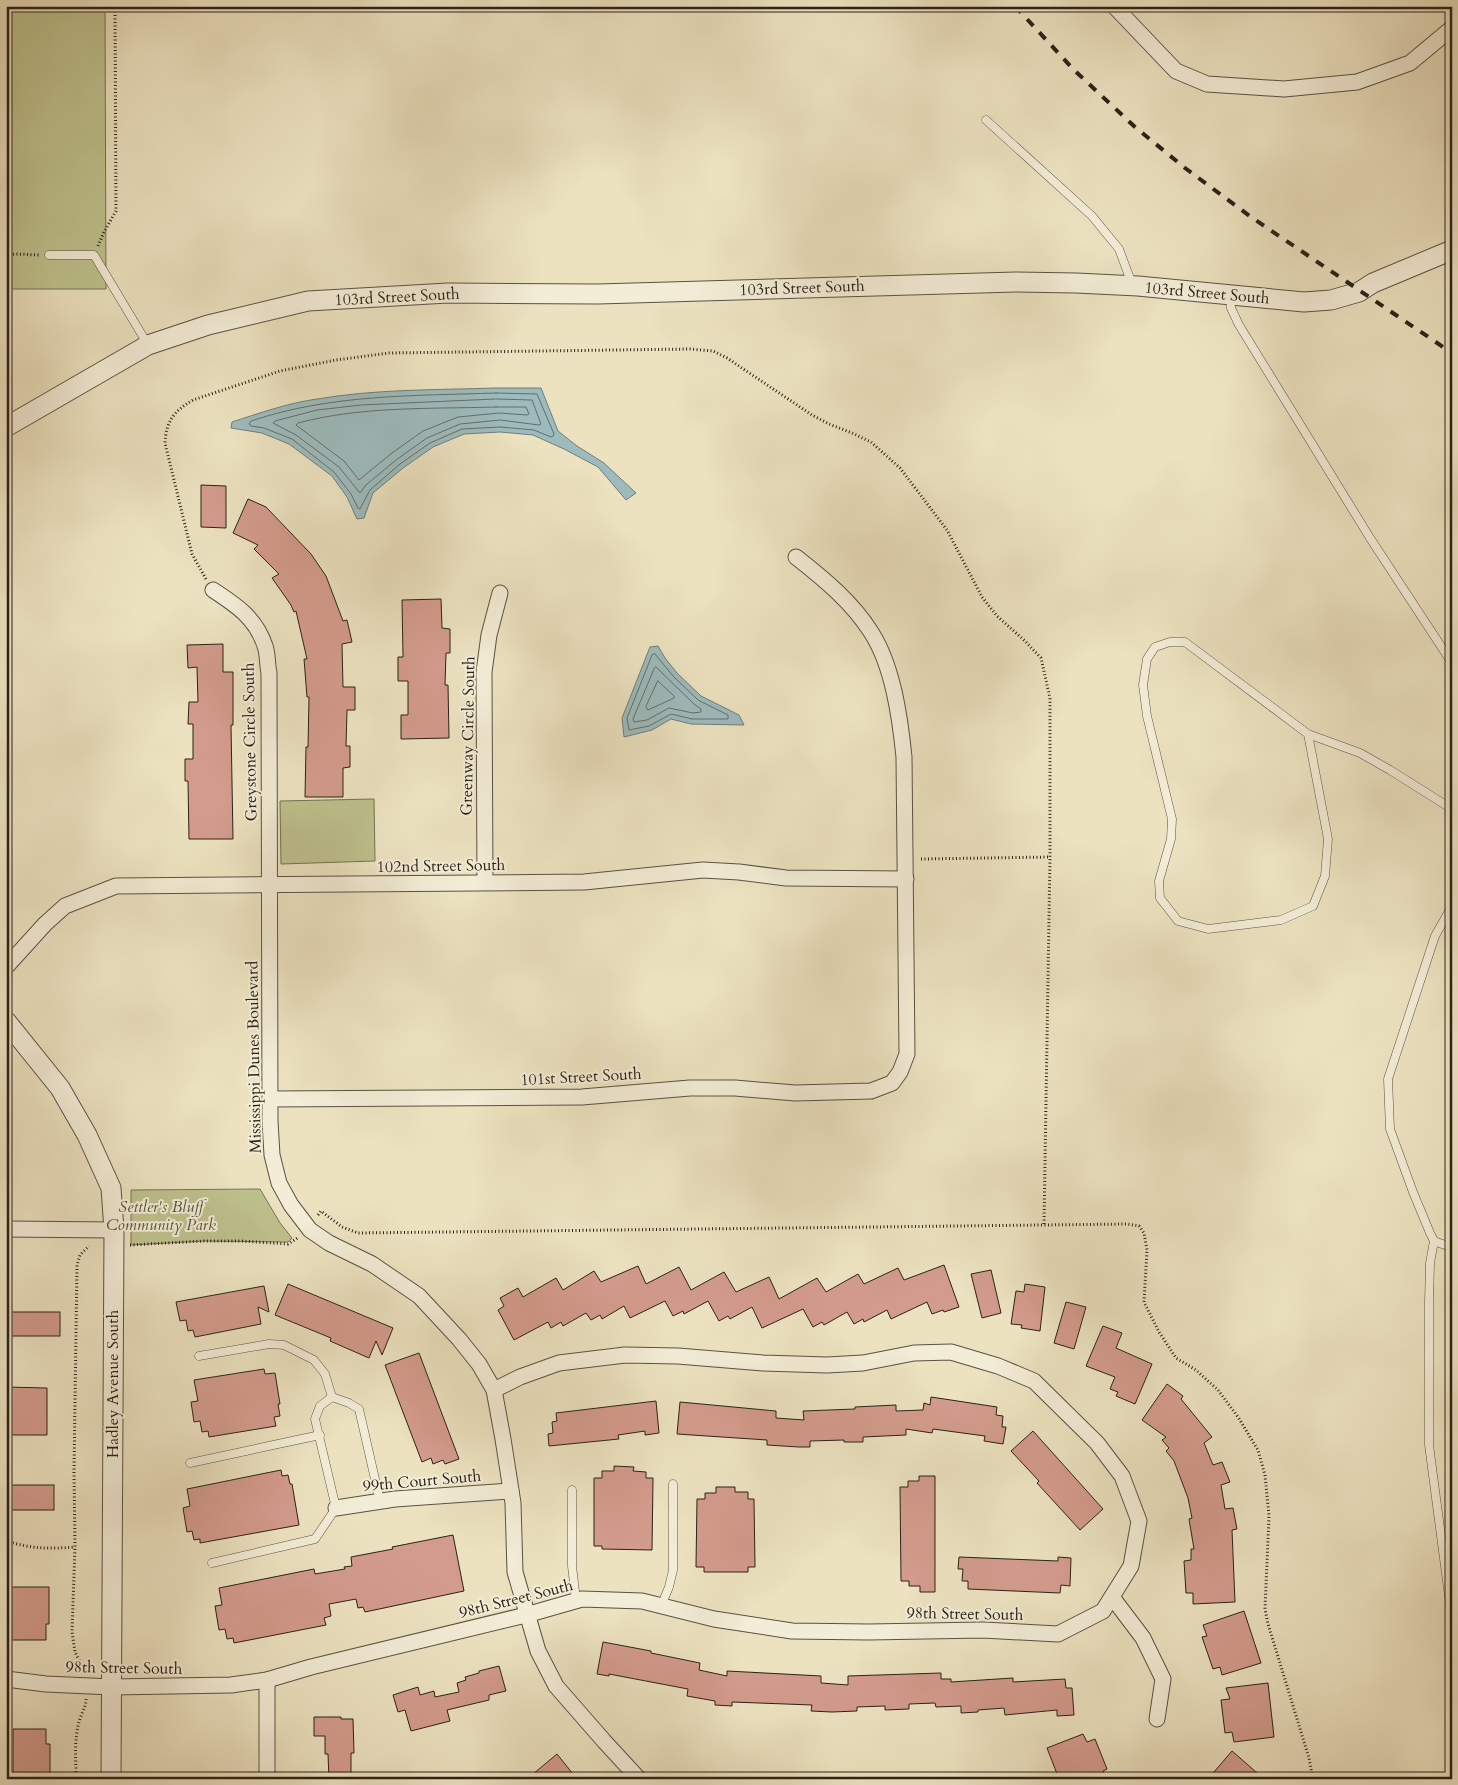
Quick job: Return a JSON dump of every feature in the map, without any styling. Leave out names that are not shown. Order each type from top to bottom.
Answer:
[{"type":"street","points":[[1114,6],[1176,71],[1208,84],[1284,89],[1357,82],[1410,63],[1452,28]]},
{"type":"street","name":"103rd Street South","points":[[6,427],[148,345],[208,325],[308,301],[448,293],[598,294],[1016,282],[1133,286],[1304,302],[1331,300],[1359,292],[1372,283],[1452,250]]},
{"type":"street","points":[[796,557],[842,596],[872,632],[886,665],[899,714],[904,757],[906,880]]},
{"type":"street","name":"Greystone Circle South","points":[[213,590],[241,609],[255,626],[265,646],[269,673],[269,886]]},
{"type":"street","name":"Greenway Circle South","points":[[485,882],[484,672],[489,635],[500,592]]},
{"type":"street","name":"102nd Street South","points":[[6,967],[45,924],[65,906],[116,886],[584,882],[703,870],[786,878],[906,880]]},
{"type":"street","name":"101st Street South","points":[[270,1099],[582,1097],[690,1088],[735,1088],[795,1093],[871,1091],[892,1083],[900,1072],[907,1054],[906,880]]},
{"type":"street","name":"Mississippi Dunes Boulevard","points":[[269,886],[270,1099],[272,1155],[279,1183],[310,1230],[329,1243],[372,1264],[419,1296],[460,1339],[479,1364],[494,1390],[511,1491],[515,1572],[538,1651],[556,1686],[639,1779]]},
{"type":"street","name":"Hadley Avenue South","points":[[6,1020],[60,1088],[87,1135],[111,1188],[114,1238],[111,1779]]},
{"type":"street","points":[[6,1229],[114,1238]]},
{"type":"street","name":"98th Street South","points":[[6,1679],[46,1684],[112,1687],[231,1686],[267,1680],[526,1615],[576,1600],[642,1601],[714,1619],[792,1631],[983,1630],[1058,1634],[1103,1611],[1131,1566],[1139,1521],[1122,1476],[1097,1443],[1034,1381],[998,1366],[952,1352],[914,1353],[863,1363],[827,1365],[763,1364],[678,1356],[625,1355],[559,1364],[520,1376],[494,1390]]},
{"type":"street","name":"99th Court South","points":[[336,1508],[380,1501],[511,1491]]},
{"type":"street","points":[[1112,1597],[1143,1638],[1163,1679],[1156,1719]]},
{"type":"street","points":[[267,1680],[267,1779]]},
{"type":"lane","points":[[986,120],[1092,216],[1119,249],[1133,286]]},
{"type":"lane","points":[[49,255],[94,255],[148,345]]},
{"type":"lane","points":[[1230,295],[1231,308],[1239,325],[1370,538],[1452,663]]},
{"type":"lane","points":[[1308,734],[1328,839],[1326,876],[1313,906],[1281,920],[1208,929],[1178,921],[1160,898],[1159,880],[1171,839],[1172,819],[1147,716],[1143,685],[1147,659],[1155,647],[1170,642],[1185,642],[1308,734],[1360,753],[1452,809]]},
{"type":"lane","points":[[1452,906],[1435,936],[1388,1079],[1390,1129],[1416,1200],[1434,1241],[1430,1263],[1429,1302],[1429,1445],[1452,1619]]},
{"type":"lane","points":[[1434,1241],[1445,1245],[1452,1245]]},
{"type":"lane","points":[[199,1356],[269,1344],[284,1345],[314,1360],[325,1374],[332,1398]]},
{"type":"lane","points":[[212,1563],[315,1539],[336,1508],[315,1419],[320,1406],[332,1398]]},
{"type":"lane","points":[[332,1398],[359,1410],[380,1501]]},
{"type":"lane","points":[[190,1462],[320,1435]]},
{"type":"lane","points":[[661,1606],[674,1570],[673,1484]]},
{"type":"lane","points":[[572,1490],[572,1566],[576,1600]]},
{"type":"path","points":[[94,255],[116,211],[116,6]]},
{"type":"path","points":[[6,255],[49,255]]},
{"type":"path","points":[[213,590],[192,554],[165,443],[165,431],[170,419],[180,408],[193,400],[280,371],[336,360],[389,353],[680,349],[712,351],[727,358],[812,415],[871,442],[900,468],[947,530],[982,597],[997,616],[1041,658],[1050,698],[1050,857],[1044,1224]]},
{"type":"path","points":[[922,859],[1050,857]]},
{"type":"path","points":[[141,1245],[204,1241],[288,1244],[296,1239],[321,1211],[342,1227],[358,1233],[1044,1224],[1127,1224],[1139,1226],[1144,1233],[1147,1250],[1144,1302],[1159,1332],[1176,1358],[1196,1370],[1218,1390],[1238,1417],[1258,1450],[1265,1475],[1268,1516],[1265,1609],[1309,1758],[1311,1779]]},
{"type":"path","points":[[76,1779],[76,1740],[79,1720],[86,1704],[87,1685],[84,1671],[76,1652],[72,1632],[75,1547],[74,1471],[77,1265],[80,1255],[88,1246],[114,1238]]},
{"type":"path","points":[[6,1541],[44,1549],[75,1547]]},
{"type":"green space","points":[[6,6],[105,6],[106,289],[6,289]]},
{"type":"green space","points":[[374,799],[375,861],[281,864],[280,801]]},
{"type":"green space","name":"Settler's Bluff Community Park","points":[[260,1189],[280,1223],[292,1238],[288,1242],[204,1241],[131,1245],[131,1190]]},
{"type":"water","points":[[541,388],[558,431],[604,463],[636,493],[626,500],[598,467],[533,435],[500,432],[464,434],[433,447],[403,468],[373,493],[364,518],[357,519],[347,497],[332,476],[289,444],[262,433],[231,428],[232,422],[285,406],[317,399],[384,392]]},
{"type":"water","points":[[658,646],[677,673],[701,696],[739,715],[744,725],[691,724],[671,719],[652,730],[624,737],[622,718],[650,647]]},
{"type":"building","points":[[201,485],[226,486],[226,528],[201,527]]},
{"type":"building","points":[[248,499],[266,507],[311,554],[326,576],[343,621],[347,620],[352,642],[342,644],[343,687],[355,687],[355,710],[347,710],[346,746],[350,746],[350,767],[343,768],[343,797],[305,797],[309,697],[307,697],[304,659],[307,659],[296,611],[294,612],[272,578],[279,574],[254,549],[258,545],[233,533]]},
{"type":"building","points":[[441,599],[442,628],[450,629],[450,653],[446,653],[445,685],[448,685],[449,738],[401,739],[401,715],[408,715],[408,681],[398,681],[398,657],[403,657],[402,600]]},
{"type":"building","points":[[223,644],[223,672],[233,672],[233,725],[231,725],[233,839],[189,839],[188,781],[185,781],[185,759],[193,759],[193,724],[188,724],[189,702],[198,702],[197,667],[188,668],[187,645]]},
{"type":"building","points":[[944,1265],[959,1307],[932,1314],[927,1302],[891,1319],[887,1310],[864,1322],[863,1319],[854,1324],[847,1312],[824,1325],[822,1322],[813,1327],[803,1309],[762,1328],[752,1307],[730,1319],[728,1316],[719,1321],[708,1301],[684,1314],[683,1311],[673,1316],[665,1301],[630,1318],[624,1306],[602,1319],[600,1315],[591,1320],[586,1313],[563,1326],[561,1322],[551,1328],[548,1322],[514,1340],[498,1310],[504,1306],[500,1298],[518,1288],[523,1297],[556,1278],[563,1290],[594,1271],[601,1282],[638,1266],[646,1284],[679,1267],[691,1290],[724,1272],[736,1292],[769,1277],[779,1299],[817,1278],[826,1292],[858,1274],[864,1284],[898,1268],[904,1280]]},
{"type":"building","points":[[991,1270],[1001,1313],[982,1318],[971,1274]]},
{"type":"building","points":[[288,1284],[393,1328],[382,1355],[376,1341],[369,1358],[330,1341],[331,1338],[275,1315]]},
{"type":"building","points":[[1025,1284],[1045,1287],[1040,1331],[1021,1328],[1022,1325],[1011,1324],[1016,1291],[1024,1292]]},
{"type":"building","points":[[264,1286],[269,1312],[258,1307],[261,1324],[195,1337],[193,1330],[188,1331],[186,1320],[180,1321],[176,1302]]},
{"type":"building","points":[[1066,1302],[1086,1307],[1074,1349],[1054,1343]]},
{"type":"building","points":[[6,1312],[60,1312],[60,1336],[6,1336]]},
{"type":"building","points":[[1103,1326],[1122,1333],[1116,1348],[1152,1364],[1135,1404],[1116,1396],[1118,1392],[1110,1389],[1115,1377],[1086,1366]]},
{"type":"building","points":[[419,1353],[459,1459],[445,1464],[443,1460],[433,1464],[431,1458],[422,1462],[385,1365]]},
{"type":"building","points":[[264,1369],[265,1374],[275,1373],[280,1404],[278,1404],[280,1416],[274,1417],[276,1426],[209,1437],[208,1431],[202,1432],[200,1421],[194,1422],[191,1402],[198,1401],[194,1380]]},
{"type":"building","points":[[1167,1384],[1183,1396],[1181,1399],[1212,1437],[1204,1443],[1213,1465],[1222,1462],[1230,1482],[1221,1485],[1225,1509],[1233,1508],[1237,1529],[1232,1530],[1235,1602],[1193,1604],[1193,1593],[1186,1593],[1184,1561],[1191,1560],[1191,1549],[1194,1549],[1189,1519],[1192,1518],[1188,1498],[1174,1461],[1166,1451],[1169,1448],[1162,1440],[1166,1437],[1142,1420]]},
{"type":"building","points":[[6,1387],[47,1388],[47,1435],[6,1435]]},
{"type":"building","points":[[931,1397],[997,1407],[996,1415],[1003,1416],[1002,1427],[1006,1427],[1003,1444],[984,1441],[985,1436],[933,1429],[932,1433],[906,1429],[906,1435],[863,1437],[863,1442],[844,1442],[844,1440],[810,1441],[810,1447],[767,1445],[767,1440],[677,1434],[680,1402],[776,1411],[776,1418],[804,1420],[803,1411],[896,1405],[896,1411],[923,1410],[924,1403],[930,1405]]},
{"type":"building","points":[[656,1401],[659,1433],[645,1435],[645,1431],[618,1435],[619,1439],[549,1446],[548,1434],[553,1433],[552,1422],[557,1421],[556,1413]]},
{"type":"building","points":[[1033,1431],[1103,1509],[1080,1530],[1011,1451]]},
{"type":"building","points":[[614,1466],[634,1467],[633,1471],[646,1472],[646,1478],[653,1478],[652,1550],[602,1549],[602,1546],[594,1546],[594,1478],[602,1478],[602,1471],[614,1471]]},
{"type":"building","points":[[281,1470],[282,1476],[288,1475],[290,1484],[292,1484],[299,1525],[200,1543],[200,1539],[194,1540],[192,1531],[187,1532],[183,1508],[190,1506],[187,1489]]},
{"type":"building","points":[[919,1476],[935,1476],[935,1592],[920,1592],[920,1586],[909,1586],[909,1581],[901,1581],[900,1487],[908,1487],[908,1481],[919,1481]]},
{"type":"building","points":[[6,1485],[54,1485],[54,1510],[6,1510]]},
{"type":"building","points":[[716,1487],[735,1487],[735,1492],[748,1492],[748,1499],[754,1499],[755,1567],[748,1567],[748,1572],[704,1572],[704,1567],[696,1567],[697,1499],[705,1499],[705,1493],[716,1493]]},
{"type":"building","points":[[453,1535],[464,1591],[365,1612],[363,1607],[358,1608],[356,1599],[329,1604],[331,1616],[324,1618],[326,1625],[234,1643],[233,1638],[227,1639],[225,1629],[219,1630],[215,1606],[222,1605],[219,1588],[314,1569],[315,1574],[345,1569],[344,1567],[352,1566],[351,1557]]},
{"type":"building","points":[[959,1557],[1058,1561],[1058,1557],[1071,1558],[1070,1586],[1061,1585],[1060,1593],[968,1589],[968,1581],[962,1581],[963,1569],[958,1569]]},
{"type":"building","points":[[12,1587],[49,1587],[49,1624],[46,1624],[46,1640],[12,1640]]},
{"type":"building","points":[[1244,1611],[1261,1663],[1222,1675],[1220,1667],[1213,1669],[1202,1637],[1207,1636],[1203,1625]]},
{"type":"building","points":[[603,1642],[700,1663],[699,1670],[727,1676],[727,1671],[821,1676],[821,1683],[848,1685],[848,1676],[941,1673],[941,1679],[951,1679],[951,1682],[1013,1678],[1013,1682],[1065,1679],[1066,1688],[1072,1688],[1074,1715],[1057,1716],[1057,1710],[1005,1715],[1004,1708],[961,1713],[961,1706],[936,1707],[935,1703],[909,1704],[909,1709],[885,1710],[885,1706],[857,1707],[857,1711],[832,1712],[811,1711],[812,1705],[732,1702],[732,1706],[715,1705],[715,1701],[687,1696],[688,1689],[609,1674],[609,1676],[597,1674]]},
{"type":"building","points":[[499,1666],[506,1691],[489,1695],[489,1700],[447,1710],[450,1721],[411,1731],[405,1710],[398,1712],[393,1695],[418,1687],[420,1695],[434,1691],[435,1697],[459,1692],[457,1683],[466,1680],[465,1677]]},
{"type":"building","points":[[1268,1683],[1274,1737],[1234,1742],[1232,1732],[1225,1733],[1221,1700],[1230,1699],[1226,1688]]},
{"type":"building","points":[[314,1717],[353,1719],[354,1753],[351,1753],[351,1779],[329,1779],[328,1754],[325,1754],[325,1736],[314,1736]]},
{"type":"building","points":[[13,1729],[46,1729],[46,1744],[50,1744],[50,1779],[13,1779]]},
{"type":"building","points":[[1083,1734],[1087,1742],[1095,1739],[1107,1769],[1103,1771],[1106,1779],[1059,1779],[1047,1748]]},
{"type":"building","points":[[1232,1751],[1264,1779],[1208,1779]]},
{"type":"building","points":[[557,1754],[573,1774],[566,1779],[527,1779]]},
{"type":"railway","points":[[1015,6],[1074,70],[1135,127],[1185,168],[1251,217],[1452,353]]}]
